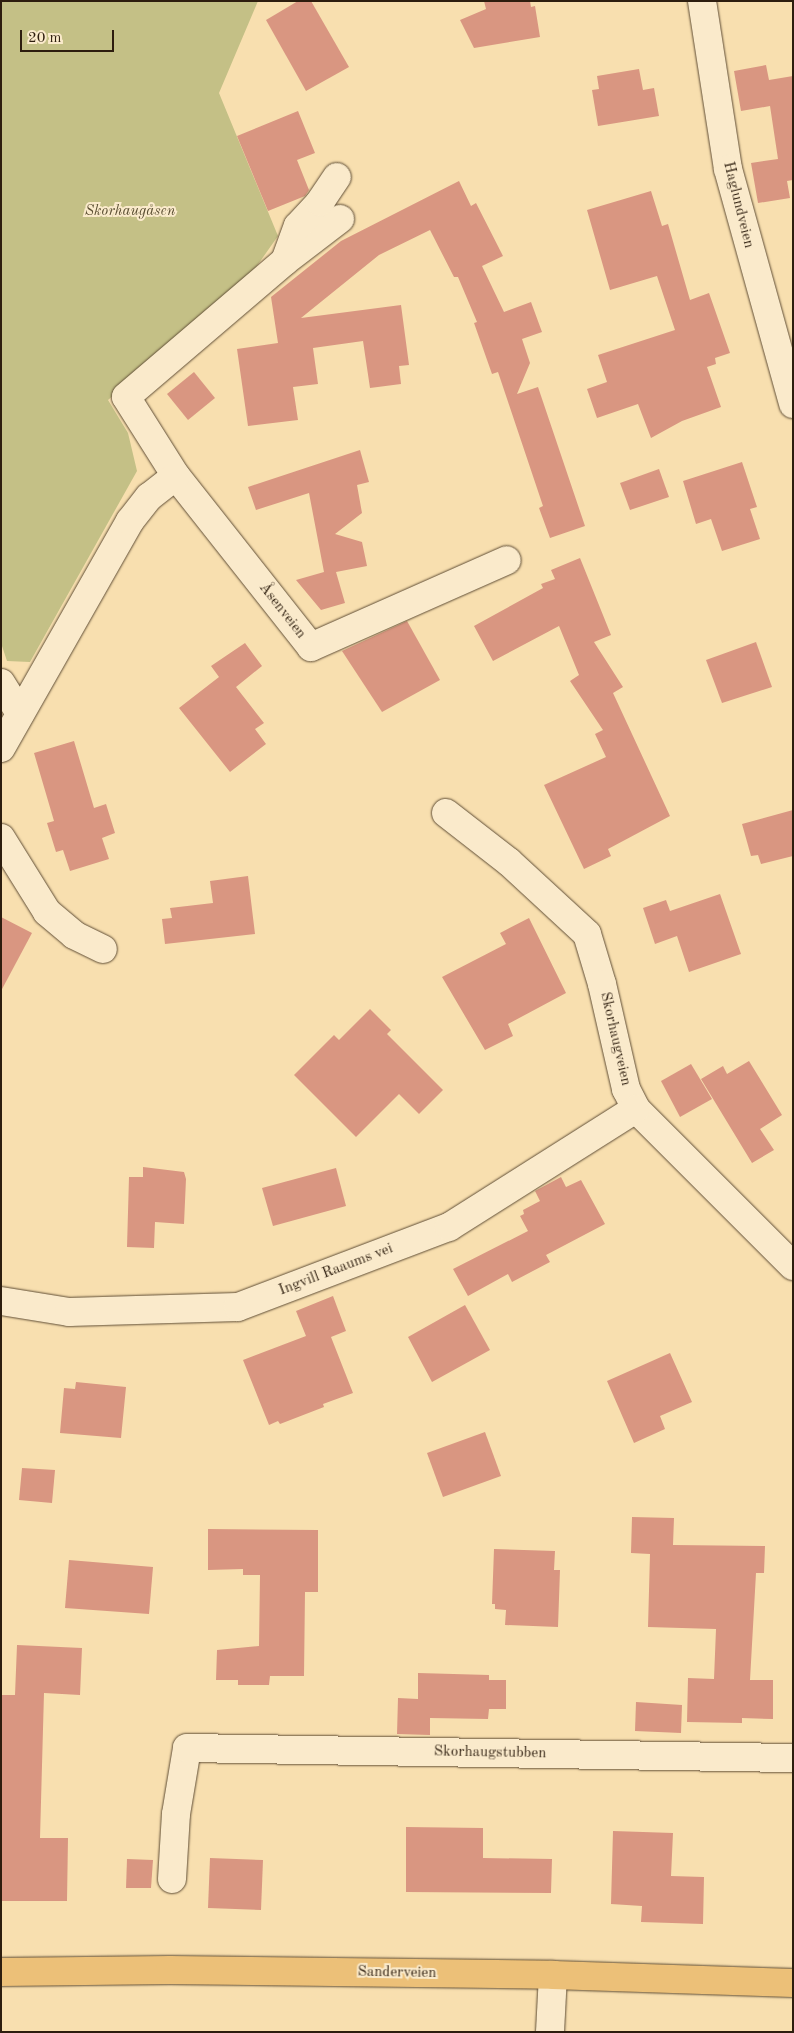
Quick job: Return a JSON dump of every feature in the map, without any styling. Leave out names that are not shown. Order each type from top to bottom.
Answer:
[{"type":"main road","name":"Sanderveien","points":[[1,1972],[170,1970],[553,1975],[793,1983]]},
{"type":"street","name":"Haglundveien","points":[[702,1],[728,169],[793,404]]},
{"type":"street","points":[[285,261],[298,226],[320,202],[338,177]]},
{"type":"street","name":"Åsenveien","points":[[340,219],[285,261],[126,397],[176,476],[311,648],[507,560]]},
{"type":"street","points":[[1,748],[130,521],[150,497],[176,476]]},
{"type":"street","points":[[1,683],[20,714]]},
{"type":"street","name":"Skorhaugveien","points":[[446,813],[509,862],[587,934],[626,1089],[636,1109],[793,1266]]},
{"type":"street","points":[[1,838],[48,912],[74,935],[103,949]]},
{"type":"street","name":"Ingvill Raaums vei","points":[[1,1301],[69,1312],[238,1307],[449,1227],[636,1109]]},
{"type":"street","name":"Skorhaugstubben","points":[[172,1878],[176,1814],[188,1748],[793,1758]]},
{"type":"street","points":[[550,2032],[553,1975]]},
{"type":"green space","name":"Skorhaugåsen","points":[[1,1],[258,1],[219,93],[278,236],[247,280],[108,400],[128,433],[137,471],[30,662],[7,661],[1,643]]},
{"type":"building","points":[[298,1],[311,1],[349,67],[306,91],[266,20]]},
{"type":"building","points":[[484,1],[530,1],[531,7],[535,6],[540,37],[474,48],[460,20],[486,9]]},
{"type":"building","points":[[766,65],[769,80],[793,76],[793,180],[787,181],[790,198],[758,203],[751,163],[778,159],[770,106],[741,111],[734,71]]},
{"type":"building","points":[[639,69],[643,90],[654,88],[659,116],[598,126],[592,90],[599,89],[597,76]]},
{"type":"building","points":[[298,111],[315,153],[297,160],[309,190],[305,196],[268,211],[237,136]]},
{"type":"building","points":[[459,181],[471,206],[476,203],[503,256],[482,266],[504,312],[531,302],[542,332],[522,339],[530,363],[517,394],[538,387],[585,526],[550,538],[539,508],[543,506],[498,372],[492,374],[474,323],[477,322],[458,277],[454,277],[430,230],[379,255],[301,318],[401,305],[409,365],[399,366],[401,384],[370,388],[363,341],[313,348],[318,384],[293,387],[298,420],[248,426],[237,349],[278,343],[271,297],[341,241]]},
{"type":"building","points":[[651,191],[662,226],[668,224],[690,300],[709,293],[730,353],[715,358],[716,364],[707,367],[721,407],[682,421],[651,438],[638,404],[597,418],[587,389],[607,382],[598,355],[675,330],[657,276],[610,290],[587,210]]},
{"type":"building","points":[[194,372],[215,398],[188,420],[167,394]]},
{"type":"building","points":[[360,450],[369,482],[357,485],[362,513],[335,534],[362,542],[367,566],[336,572],[345,603],[321,610],[296,580],[324,572],[309,493],[256,510],[248,487]]},
{"type":"building","points":[[742,462],[757,507],[750,509],[760,539],[722,551],[711,519],[696,524],[683,481]]},
{"type":"building","points":[[659,469],[669,497],[630,510],[620,483]]},
{"type":"building","points":[[580,558],[611,635],[594,642],[623,687],[613,693],[670,816],[608,849],[611,856],[584,869],[544,785],[606,757],[595,734],[603,730],[570,681],[579,675],[559,626],[493,661],[474,626],[543,588],[541,584],[555,579],[551,570]]},
{"type":"building","points":[[407,621],[440,680],[382,712],[342,651]]},
{"type":"building","points":[[756,642],[772,687],[722,703],[706,660]]},
{"type":"building","points":[[245,643],[262,666],[236,687],[264,723],[255,729],[266,744],[230,772],[179,708],[219,677],[211,666]]},
{"type":"building","points":[[74,741],[94,808],[106,804],[115,833],[102,838],[109,859],[70,871],[63,850],[56,852],[47,823],[54,821],[34,753]]},
{"type":"building","points":[[793,810],[793,856],[761,864],[758,855],[751,856],[742,824]]},
{"type":"building","points":[[248,876],[255,934],[165,944],[162,919],[172,918],[170,908],[213,903],[210,881]]},
{"type":"building","points":[[720,894],[741,954],[689,972],[677,936],[655,944],[643,908],[666,900],[670,911]]},
{"type":"building","points":[[1,917],[32,933],[1,991]]},
{"type":"building","points":[[529,918],[566,993],[508,1024],[513,1036],[485,1050],[442,977],[506,944],[500,933]]},
{"type":"building","points":[[370,1009],[391,1030],[387,1034],[443,1090],[419,1114],[399,1094],[356,1137],[294,1075],[334,1035],[339,1040]]},
{"type":"building","points":[[749,1061],[782,1115],[760,1129],[774,1150],[752,1163],[701,1079],[723,1066],[727,1074]]},
{"type":"building","points":[[691,1064],[712,1099],[680,1117],[661,1081]]},
{"type":"building","points":[[143,1167],[184,1172],[186,1179],[184,1224],[155,1222],[154,1248],[127,1247],[129,1177],[143,1177]]},
{"type":"building","points":[[336,1168],[346,1206],[273,1226],[262,1188]]},
{"type":"building","points":[[561,1177],[566,1187],[581,1180],[605,1224],[546,1255],[550,1262],[512,1282],[508,1274],[468,1296],[453,1269],[528,1231],[520,1216],[524,1214],[523,1210],[540,1201],[535,1191]]},
{"type":"building","points":[[333,1296],[346,1331],[331,1337],[353,1393],[323,1404],[324,1407],[280,1424],[278,1421],[269,1425],[243,1360],[306,1336],[296,1311]]},
{"type":"building","points":[[465,1305],[490,1350],[432,1382],[408,1337]]},
{"type":"building","points":[[670,1353],[692,1402],[660,1416],[665,1429],[634,1443],[607,1381]]},
{"type":"building","points":[[76,1382],[126,1387],[121,1438],[60,1433],[64,1388],[75,1389]]},
{"type":"building","points":[[485,1432],[501,1476],[443,1497],[427,1453]]},
{"type":"building","points":[[22,1468],[55,1470],[52,1503],[19,1500]]},
{"type":"building","points":[[632,1517],[674,1518],[673,1545],[765,1546],[764,1573],[756,1573],[750,1680],[773,1680],[773,1719],[742,1718],[742,1723],[687,1722],[688,1678],[714,1679],[716,1629],[648,1627],[650,1554],[631,1553]]},
{"type":"building","points":[[208,1529],[318,1530],[318,1592],[305,1592],[304,1676],[270,1676],[269,1685],[238,1685],[238,1680],[216,1680],[217,1650],[259,1646],[260,1575],[243,1575],[243,1569],[208,1570]]},
{"type":"building","points":[[494,1549],[555,1551],[554,1570],[560,1570],[558,1627],[505,1625],[506,1610],[495,1609],[495,1604],[492,1604]]},
{"type":"building","points":[[69,1560],[153,1567],[149,1614],[65,1608]]},
{"type":"building","points":[[17,1645],[82,1648],[80,1695],[44,1693],[40,1838],[68,1838],[67,1901],[1,1901],[1,1695],[15,1695]]},
{"type":"building","points":[[418,1673],[489,1675],[489,1680],[506,1680],[506,1709],[489,1709],[488,1719],[430,1718],[430,1735],[397,1734],[398,1698],[418,1699]]},
{"type":"building","points":[[636,1702],[682,1705],[681,1733],[635,1731]]},
{"type":"building","points":[[406,1827],[483,1828],[483,1858],[552,1859],[551,1893],[406,1892]]},
{"type":"building","points":[[613,1831],[673,1833],[671,1876],[704,1877],[703,1924],[641,1922],[642,1906],[611,1904]]},
{"type":"building","points":[[210,1858],[263,1860],[261,1910],[208,1908]]},
{"type":"building","points":[[127,1859],[153,1860],[151,1888],[126,1888]]}]
